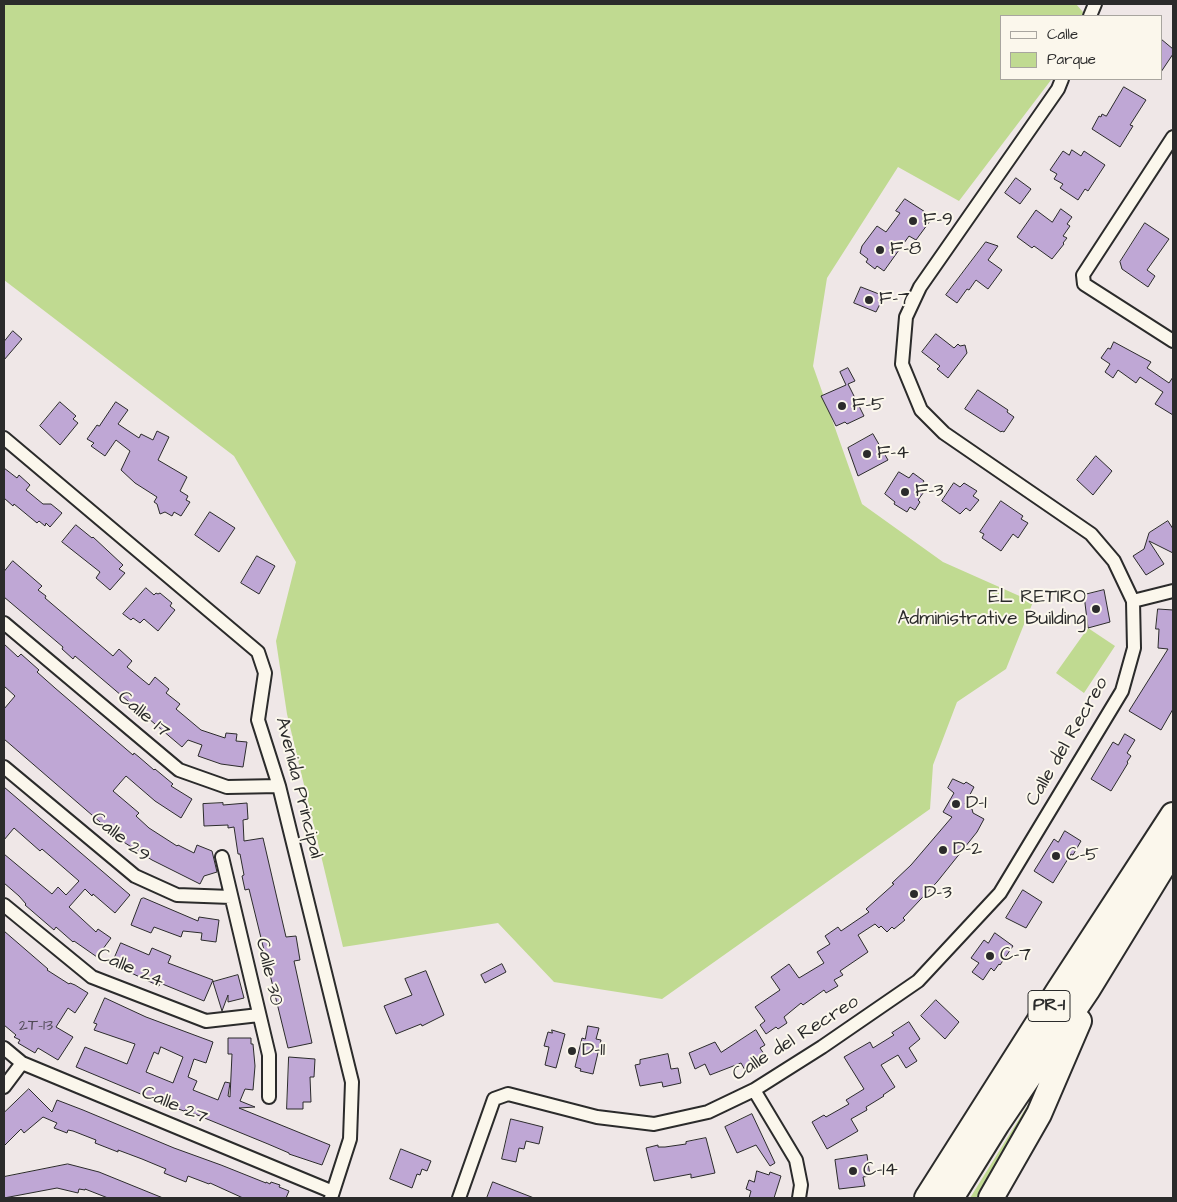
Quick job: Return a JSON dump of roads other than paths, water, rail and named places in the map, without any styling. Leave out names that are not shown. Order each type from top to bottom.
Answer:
[{"type":"highway","name":"PR-1","points":[[927,1198],[1173,815]]},
{"type":"highway","name":"PR-1","points":[[951,1198],[997,1124],[1088,989],[1173,850]]},
{"type":"highway","points":[[991,1198],[1038,1114],[1114,945]]},
{"type":"street","name":"Calle del Recreo","points":[[459,1198],[494,1099],[508,1094],[597,1118],[654,1124],[708,1112],[754,1090],[822,1047],[918,981],[1000,893],[1122,691],[1134,648],[1133,601],[1114,561],[1092,534],[944,433],[921,410],[902,364],[906,316],[920,287],[1058,89],[1062,80]]},
{"type":"street","points":[[1173,137],[1083,275],[1084,284],[1173,341]]},
{"type":"street","name":"Avenida Principal","points":[[4,438],[258,652],[265,673],[258,720],[278,786],[352,1082],[350,1139],[332,1195]]},
{"type":"street","points":[[1133,601],[1173,591]]},
{"type":"street","name":"Calle 17","points":[[4,623],[179,770],[227,788],[278,786]]},
{"type":"street","name":"Calle 29","points":[[4,767],[135,876],[177,895],[231,897]]},
{"type":"street","name":"Calle 30","points":[[222,857],[269,1055],[269,1097]]},
{"type":"street","name":"Calle 24","points":[[4,905],[92,977],[206,1021],[259,1015]]},
{"type":"street","name":"Calle 27","points":[[4,1048],[22,1063],[332,1195]]},
{"type":"street","points":[[4,1087],[22,1063]]},
{"type":"street","points":[[754,1090],[796,1160],[801,1185],[799,1198]]},
{"type":"place","name":"F-9","points":[[913,221]]},
{"type":"place","name":"F-8","points":[[880,250]]},
{"type":"place","name":"F-7","points":[[869,300]]},
{"type":"place","name":"F-5","points":[[842,406]]},
{"type":"place","name":"F-4","points":[[867,454]]},
{"type":"place","name":"F-3","points":[[905,492]]},
{"type":"place","name":"EL RETIRO Administrative Building","points":[[1096,609]]},
{"type":"place","name":"D-1","points":[[956,804]]},
{"type":"place","name":"D-2","points":[[943,850]]},
{"type":"place","name":"C-5","points":[[1056,856]]},
{"type":"place","name":"D-3","points":[[914,894]]},
{"type":"place","name":"C-7","points":[[990,956]]},
{"type":"place","name":"D-11","points":[[572,1051]]},
{"type":"place","name":"C-14","points":[[853,1171]]}]
